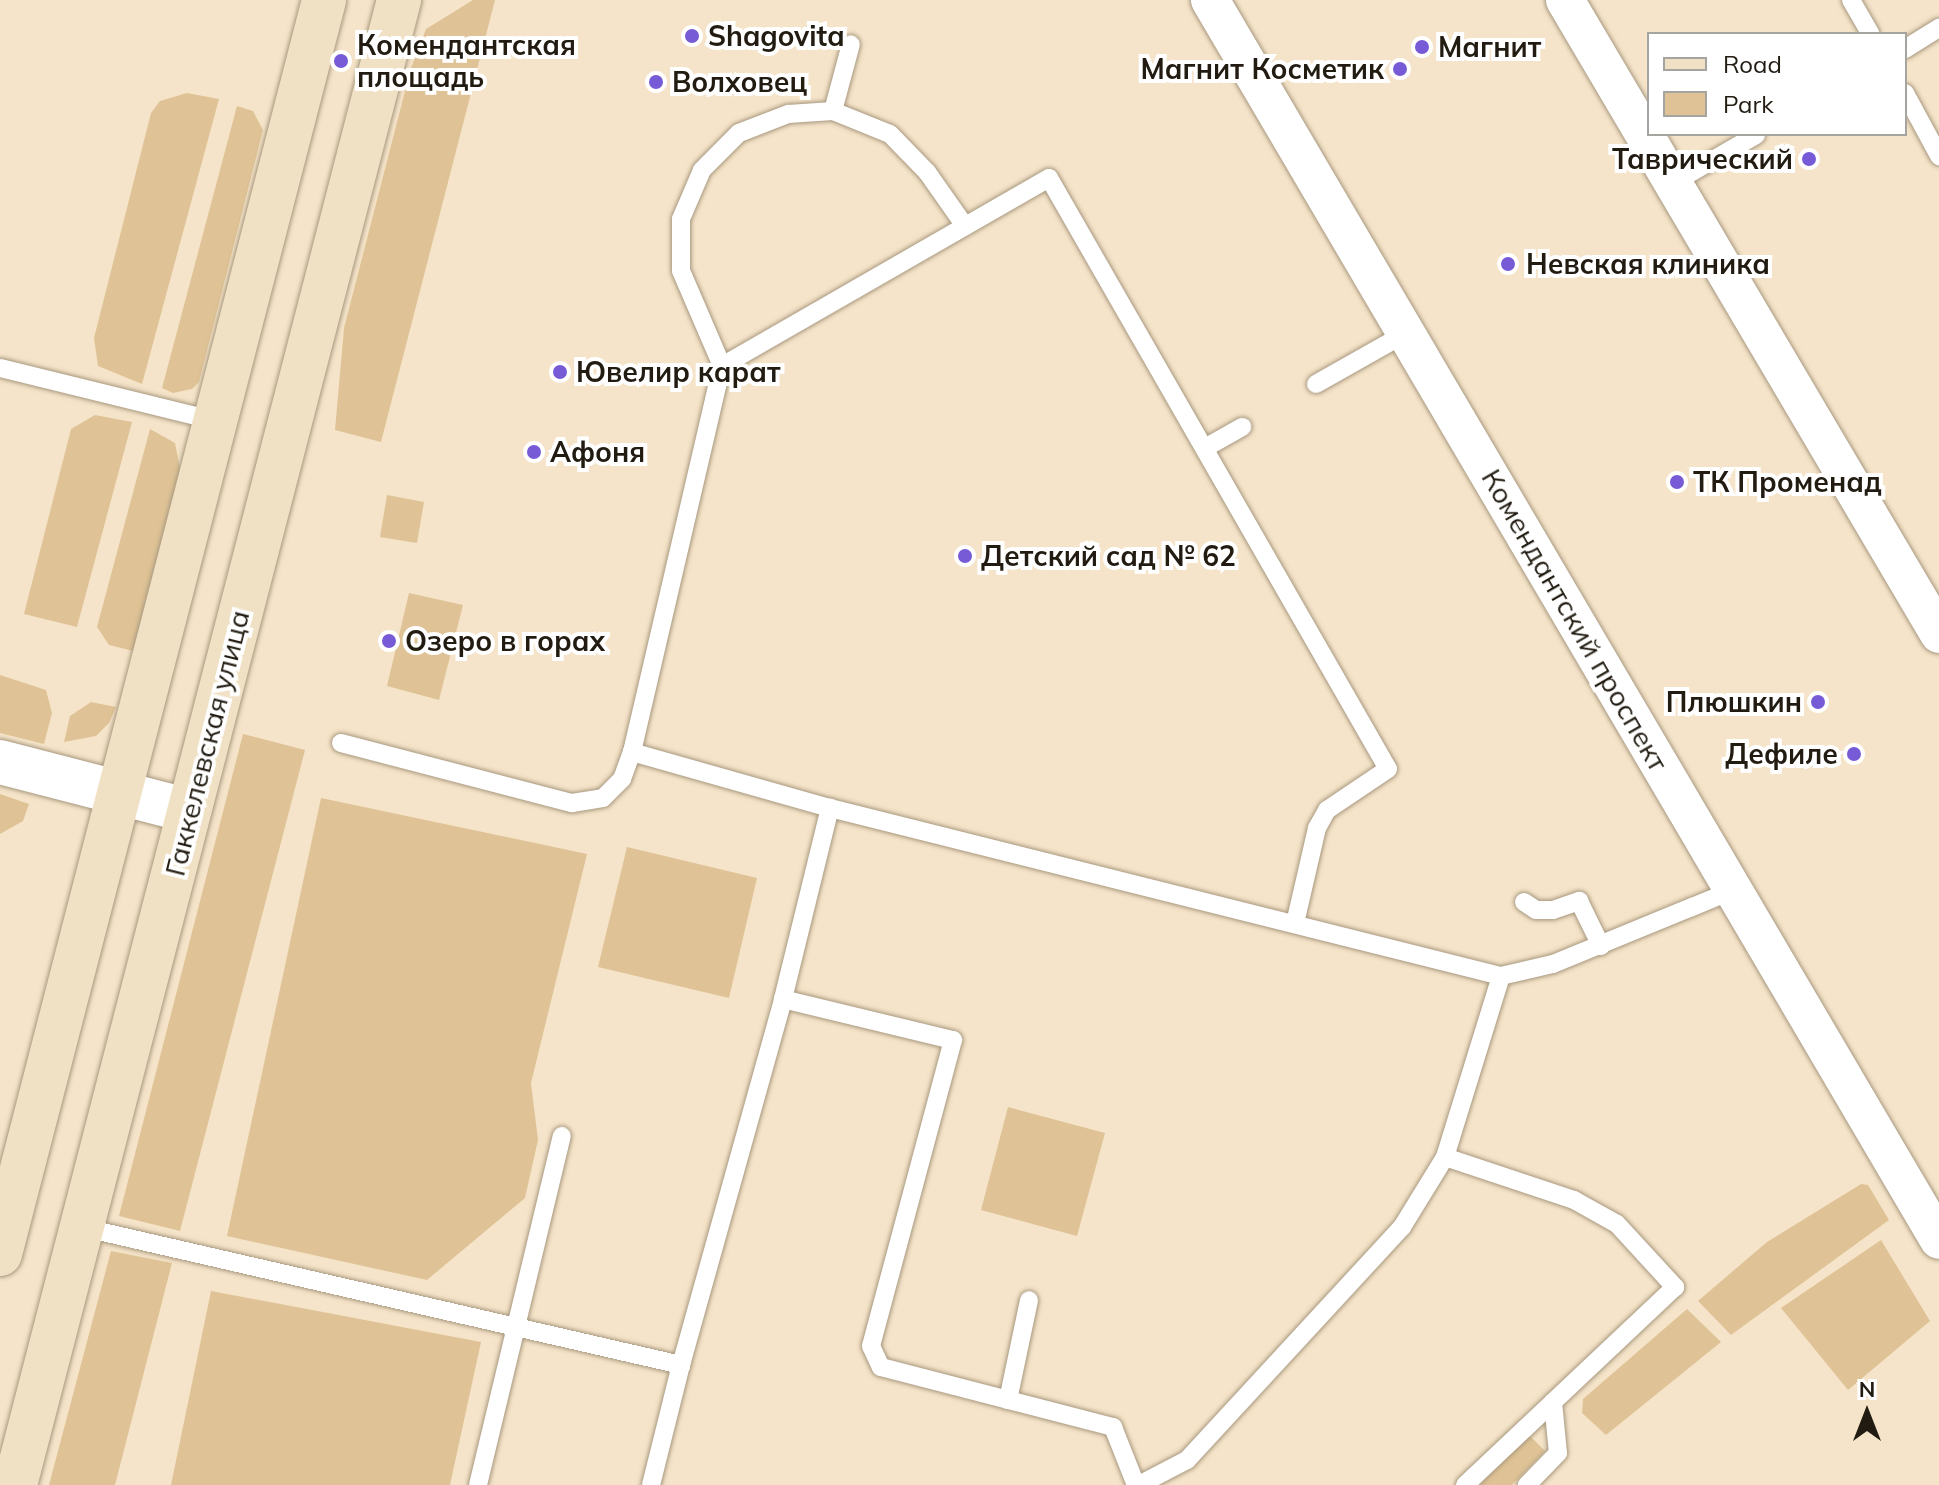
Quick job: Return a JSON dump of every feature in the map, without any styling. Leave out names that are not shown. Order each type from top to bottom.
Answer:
[{"type":"main road","points":[[0,1254],[324,0]]},
{"type":"main road","name":"Гаккелевская улица","points":[[15,1485],[399,0]]},
{"type":"street","name":"Комендантский проспект","points":[[1210,0],[1939,1240]]},
{"type":"street","points":[[1565,0],[1939,634]]},
{"type":"street","points":[[0,762],[189,811]]},
{"type":"lane","points":[[1851,0],[1870,32]]},
{"type":"lane","points":[[1907,48],[1939,28]]},
{"type":"lane","points":[[833,111],[851,44]]},
{"type":"lane","points":[[1907,97],[1939,156]]},
{"type":"lane","points":[[341,743],[572,803],[603,798],[622,779],[632,752],[722,366],[681,271],[681,219],[702,170],[739,133],[788,114],[833,111],[890,134],[927,172],[965,226]]},
{"type":"lane","points":[[1673,183],[1754,136]]},
{"type":"lane","points":[[722,366],[1049,178],[1388,769],[1327,810],[1317,828],[1295,923]]},
{"type":"lane","points":[[1316,384],[1406,333]]},
{"type":"lane","points":[[0,368],[215,421]]},
{"type":"lane","points":[[1205,448],[1242,427]]},
{"type":"lane","points":[[632,752],[830,808],[1501,976],[1601,946],[1733,890]]},
{"type":"lane","points":[[651,1485],[681,1365],[783,999],[830,808]]},
{"type":"lane","points":[[1524,902],[1536,910],[1553,910],[1579,901],[1601,946]]},
{"type":"lane","points":[[783,999],[953,1040],[871,1346],[881,1367],[1113,1427],[1137,1485],[1187,1460],[1402,1227],[1445,1157],[1501,976]]},
{"type":"lane","points":[[478,1485],[562,1136]]},
{"type":"lane","points":[[1445,1157],[1585,1206],[1617,1224],[1675,1287],[1465,1485]]},
{"type":"lane","points":[[81,1227],[681,1365]]},
{"type":"lane","points":[[1008,1400],[1029,1300]]},
{"type":"lane","points":[[1527,1485],[1558,1453],[1553,1402]]},
{"type":"green space","points":[[473,0],[495,0],[381,442],[335,430],[344,328],[411,68],[426,29]]},
{"type":"green space","points":[[187,93],[219,99],[142,384],[98,366],[94,338],[151,113],[160,101]]},
{"type":"green space","points":[[237,106],[253,111],[263,130],[199,382],[192,389],[173,393],[162,388]]},
{"type":"green space","points":[[95,415],[132,422],[77,627],[24,614],[71,429]]},
{"type":"green space","points":[[150,429],[175,443],[180,468],[133,651],[109,645],[97,627]]},
{"type":"green space","points":[[387,495],[424,502],[417,543],[380,537]]},
{"type":"green space","points":[[409,593],[463,605],[439,700],[387,686]]},
{"type":"green space","points":[[0,675],[46,690],[52,713],[44,744],[0,733]]},
{"type":"green space","points":[[91,702],[116,707],[109,723],[96,736],[64,742],[70,716]]},
{"type":"green space","points":[[243,734],[305,750],[180,1231],[119,1216]]},
{"type":"green space","points":[[0,794],[29,804],[23,821],[0,834]]},
{"type":"green space","points":[[321,798],[587,854],[531,1083],[538,1140],[525,1198],[427,1280],[227,1236]]},
{"type":"green space","points":[[627,847],[757,878],[729,998],[598,967]]},
{"type":"green space","points":[[1008,1107],[1105,1133],[1077,1236],[981,1210]]},
{"type":"green space","points":[[1861,1184],[1868,1185],[1889,1220],[1731,1335],[1698,1301],[1767,1242]]},
{"type":"green space","points":[[1881,1240],[1930,1321],[1848,1390],[1781,1308]]},
{"type":"green space","points":[[111,1251],[172,1263],[115,1485],[49,1485]]},
{"type":"green space","points":[[211,1291],[481,1342],[450,1485],[171,1485]]},
{"type":"green space","points":[[1687,1309],[1721,1342],[1606,1435],[1582,1413],[1583,1399]]},
{"type":"green space","points":[[1529,1435],[1545,1451],[1512,1485],[1480,1485]]},
{"type":"place","name":"Shagovita","points":[[692,36]]},
{"type":"place","name":"Магнит","points":[[1422,47]]},
{"type":"place","name":"Комендантская площадь","points":[[341,61]]},
{"type":"place","name":"Магнит Косметик","points":[[1400,69]]},
{"type":"place","name":"Волховец","points":[[656,82]]},
{"type":"place","name":"Таврический","points":[[1809,159]]},
{"type":"place","name":"Невская клиника","points":[[1508,264]]},
{"type":"place","name":"Ювелир карат","points":[[560,372]]},
{"type":"place","name":"Афоня","points":[[534,452]]},
{"type":"place","name":"ТК Променад","points":[[1677,482]]},
{"type":"place","name":"Детский сад № 62","points":[[965,556]]},
{"type":"place","name":"Озеро в горах","points":[[389,641]]},
{"type":"place","name":"Плюшкин","points":[[1818,702]]},
{"type":"place","name":"Дефиле","points":[[1854,754]]}]
